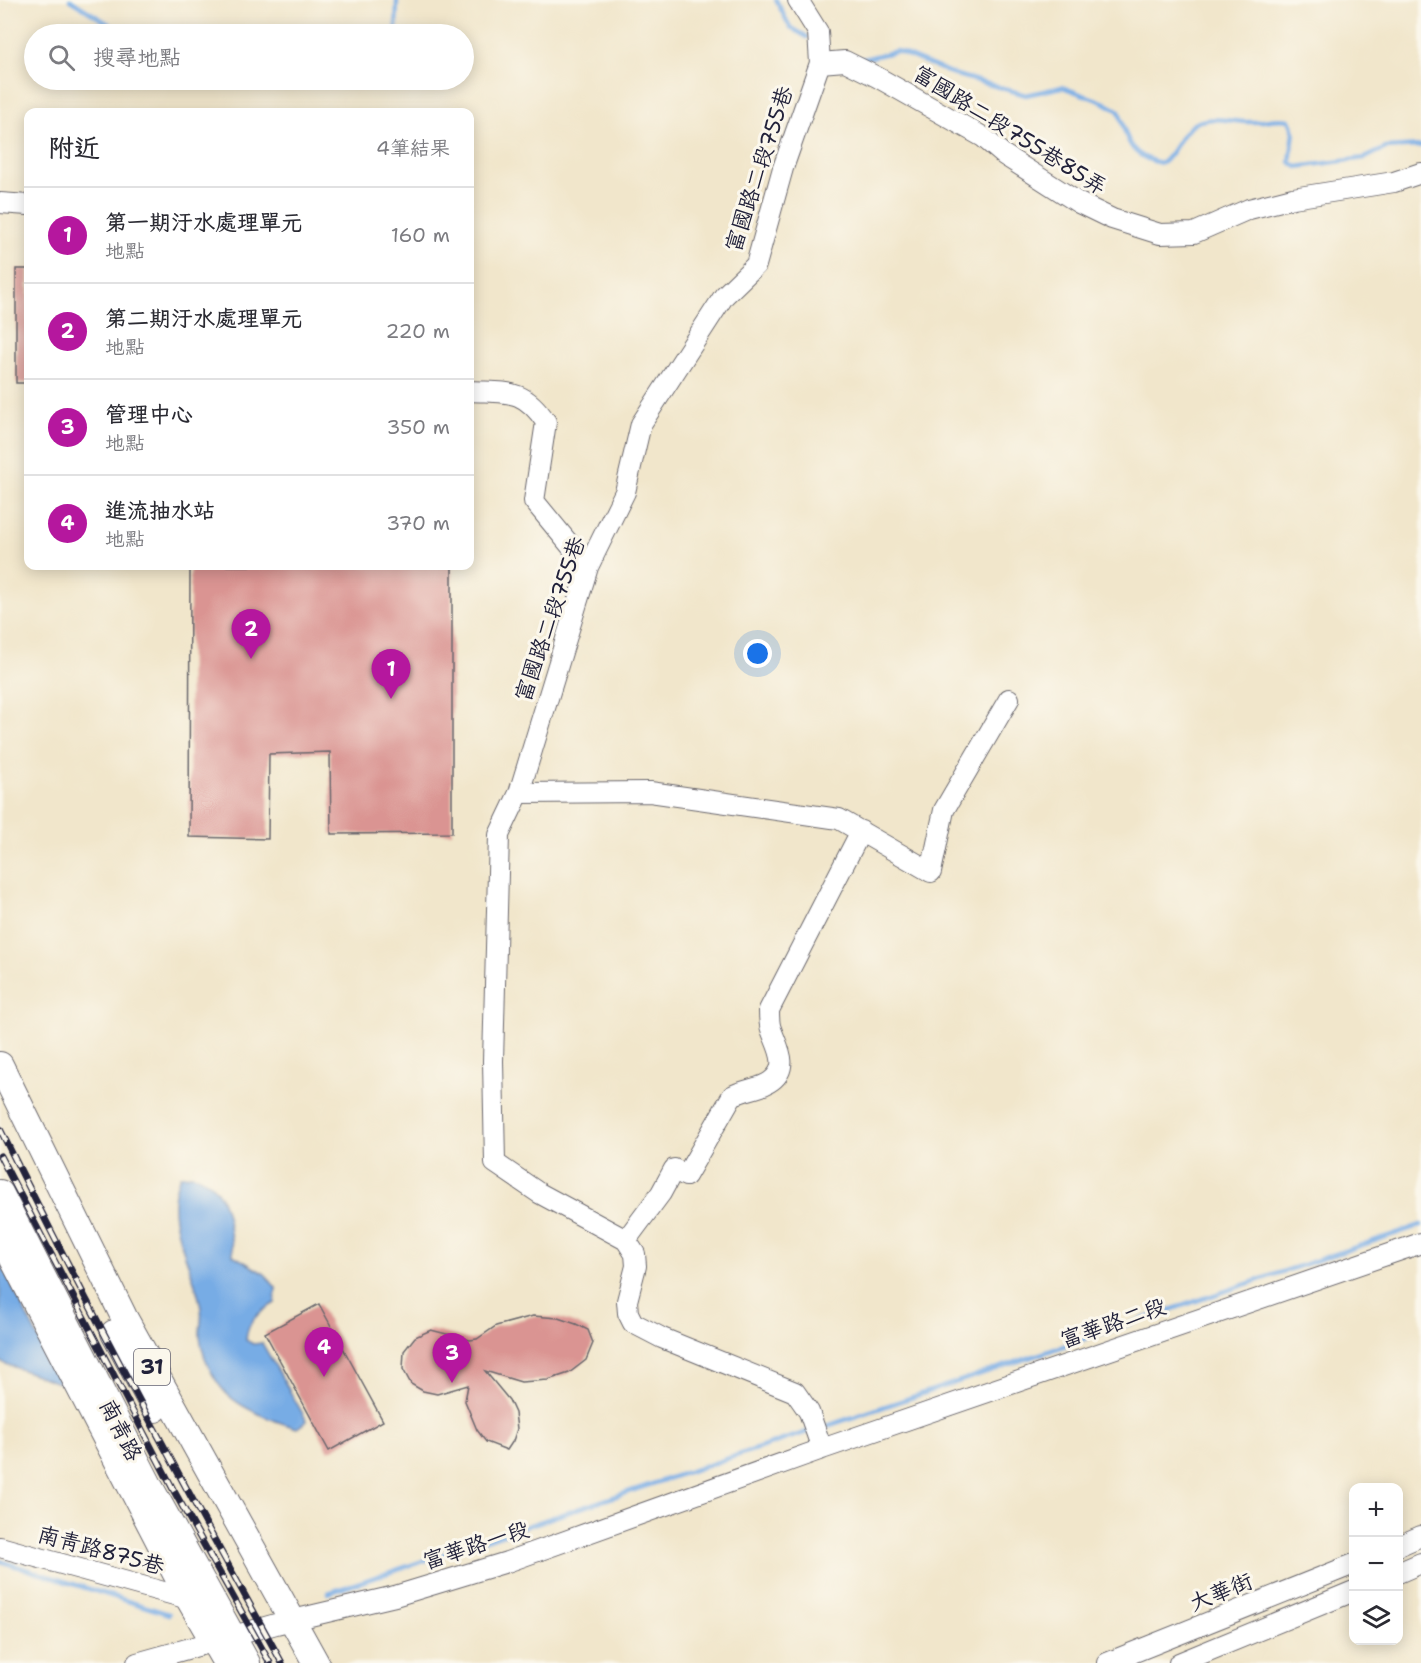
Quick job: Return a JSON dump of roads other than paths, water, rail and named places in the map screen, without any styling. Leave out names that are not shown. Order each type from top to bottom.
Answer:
[{"type":"main road","name":"31","points":[[0,1065],[124,1317],[284,1623],[316,1663]]},
{"type":"main road","name":"南青路","points":[[0,1102],[131,1367],[284,1623],[298,1663]]},
{"type":"main road","name":"南青路","points":[[37,1138],[55,1215]]},
{"type":"main road","name":"南青路","points":[[0,1193],[150,1487],[224,1648],[248,1663]]},
{"type":"main road","name":"31","points":[[0,1234],[189,1599],[224,1648]]},
{"type":"street","name":"富國路二段755巷","points":[[626,1240],[539,1193],[495,1163],[493,1061],[499,835],[519,793],[588,567],[625,492],[641,424],[724,296],[756,265],[783,168],[820,63],[818,32],[798,0]]},
{"type":"street","name":"富國路二段755巷85弄","points":[[820,63],[845,61],[877,76],[983,137],[1004,155],[1079,203],[1112,219],[1160,234],[1194,233],[1249,209],[1293,198],[1394,182],[1421,172]]},
{"type":"street","points":[[0,203],[24,205]]},
{"type":"street","points":[[474,391],[511,393],[533,403],[546,422],[534,501],[588,567]]},
{"type":"street","points":[[519,793],[650,792],[839,819],[931,872],[944,810],[1009,699]]},
{"type":"street","points":[[820,1443],[809,1412],[795,1392],[662,1338],[633,1323],[628,1313],[627,1301],[636,1266],[635,1254],[626,1240],[661,1193],[674,1169],[686,1176],[732,1096],[744,1089],[771,1082],[781,1071],[782,1057],[770,1028],[769,1010],[861,831]]},
{"type":"street","name":"富華路二段","points":[[820,1443],[1420,1247]]},
{"type":"street","name":"富華路一段","points":[[137,1663],[224,1648],[284,1623],[395,1596],[507,1562],[820,1443]]},
{"type":"street","points":[[1403,1544],[1421,1536]]},
{"type":"street","name":"南青路875巷","points":[[0,1547],[189,1599]]},
{"type":"street","points":[[1403,1571],[1421,1563]]},
{"type":"street","name":"大華街","points":[[1107,1663],[1349,1566]]},
{"type":"street","points":[[1179,1663],[1349,1593]]},
{"type":"street","points":[[1240,1610],[1249,1634]]},
{"type":"water","points":[[192,1175],[204,1179],[220,1195],[228,1218],[233,1255],[265,1274],[276,1288],[275,1303],[251,1322],[246,1340],[253,1344],[262,1343],[307,1421],[297,1428],[268,1418],[239,1403],[224,1391],[208,1366],[200,1337],[201,1312],[198,1292],[176,1226],[174,1210],[175,1193],[180,1176]]},
{"type":"water","points":[[0,1262],[61,1384],[0,1362]]},
{"type":"waterway","points":[[70,0],[109,24]]},
{"type":"waterway","points":[[396,24],[397,0]]},
{"type":"waterway","points":[[776,0],[790,27],[807,37]]},
{"type":"waterway","points":[[859,60],[897,51],[953,74],[1026,95],[1062,87],[1103,102],[1119,111],[1131,146],[1142,156],[1162,163],[1191,126],[1197,122],[1212,119],[1251,122],[1289,120],[1294,132],[1290,162],[1297,167],[1365,158],[1386,148],[1421,146]]},
{"type":"waterway","points":[[821,1428],[1421,1225]]},
{"type":"waterway","points":[[328,1593],[810,1431]]},
{"type":"waterway","points":[[0,1561],[169,1614]]},
{"type":"railway","points":[[0,1129],[138,1398],[282,1663]]},
{"type":"railway","points":[[0,1156],[174,1491],[270,1663]]},
{"type":"place","name":"第二期汙水處理單元","points":[[251,659]]},
{"type":"place","name":"第一期汙水處理單元","points":[[391,699]]},
{"type":"place","name":"進流抽水站","points":[[324,1377]]},
{"type":"place","name":"管理中心","points":[[452,1383]]}]
